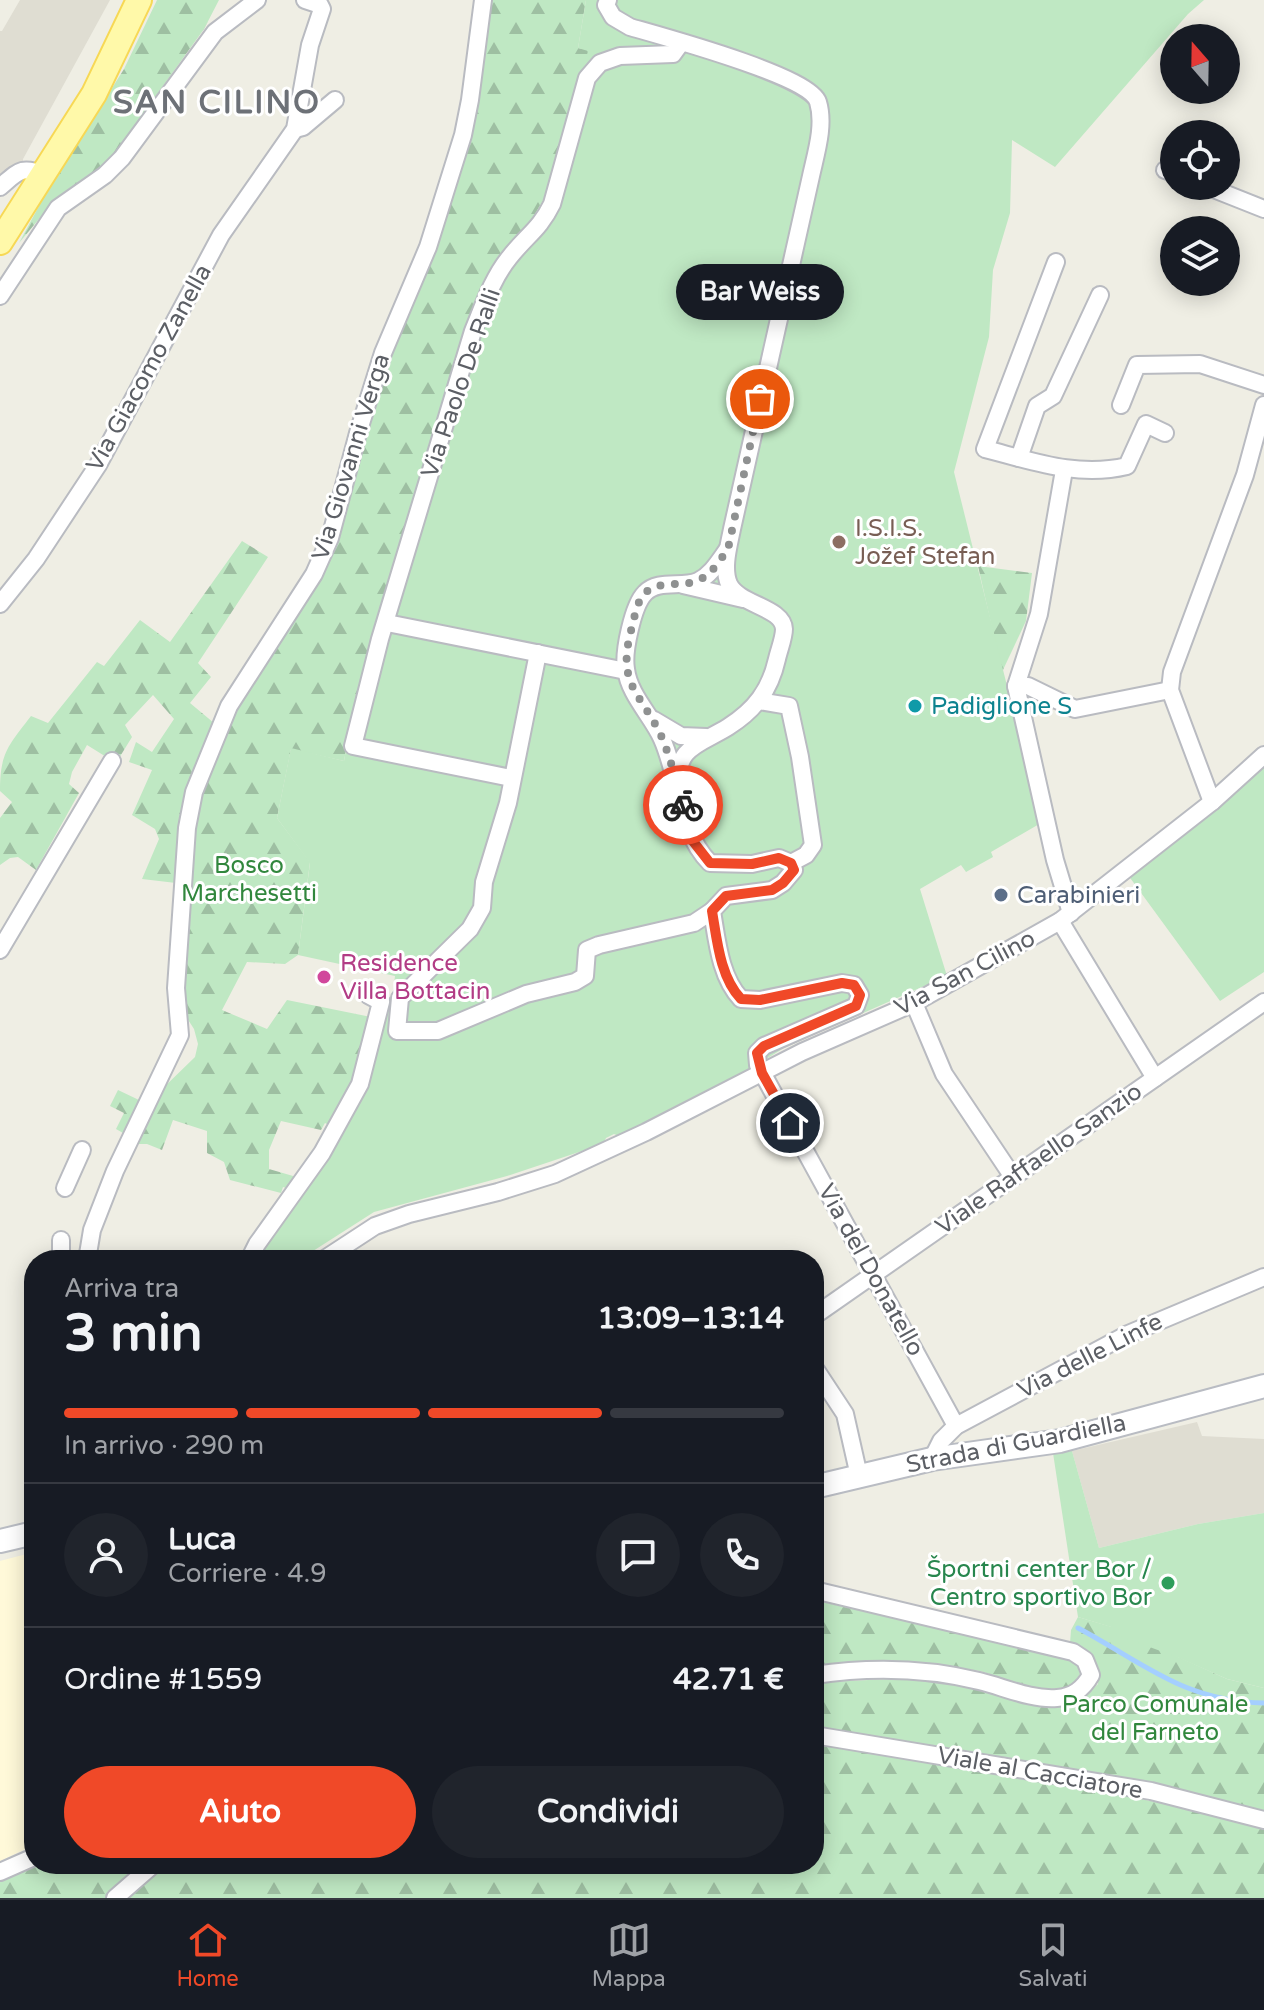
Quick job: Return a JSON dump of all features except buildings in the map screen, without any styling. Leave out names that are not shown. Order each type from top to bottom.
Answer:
[{"type":"main road","points":[[0,242],[94,94],[139,0]]},
{"type":"street","points":[[0,296],[58,208],[114,166],[215,32],[257,0]]},
{"type":"street","name":"Via Giacomo Zanella","points":[[0,604],[36,559],[98,465],[221,235],[295,129],[310,45],[322,9],[320,5],[305,0]]},
{"type":"street","name":"Via Giovanni Verga","points":[[89,1250],[92,1230],[115,1171],[180,1035],[176,988],[187,828],[194,792],[229,706],[314,574],[330,538],[383,353],[428,247],[463,135],[483,0]]},
{"type":"street","points":[[608,0],[606,5],[613,17],[630,27],[763,69],[811,91],[819,103],[820,132],[728,549],[726,568],[729,585],[744,600]]},
{"type":"street","name":"Via Paolo De Ralli","points":[[511,778],[353,746],[380,639],[473,331],[489,291],[509,258],[531,237],[548,212],[587,78],[600,63],[620,56],[673,54],[681,43]]},
{"type":"street","name":"Via Giacomo Zanella","points":[[295,129],[303,127],[335,100]]},
{"type":"street","points":[[0,187],[22,169],[44,175]]},
{"type":"street","points":[[1240,199],[1264,209]]},
{"type":"street","points":[[1056,262],[985,449],[1064,470],[1108,471],[1127,466],[1146,424],[1165,433]]},
{"type":"street","points":[[1019,458],[1037,406],[1053,396],[1100,295]]},
{"type":"street","points":[[1121,405],[1137,365],[1200,364],[1264,385]]},
{"type":"street","points":[[1212,802],[1170,690],[1172,672],[1245,475],[1264,405]]},
{"type":"street","points":[[1064,470],[1039,614],[1016,686],[1066,917],[1155,1078]]},
{"type":"street","points":[[538,653],[508,803],[484,882],[482,908],[470,929],[400,998],[397,1031],[438,1031],[526,994],[575,982],[585,976],[587,950],[694,923],[712,911],[726,896],[772,890],[794,870],[791,863],[779,858],[752,864],[710,863],[692,840],[661,737],[639,702],[626,671],[628,639],[639,601],[647,590],[697,581],[714,569],[728,549]]},
{"type":"street","points":[[678,584],[744,600],[778,615],[784,628],[771,682],[759,701],[727,728],[687,750],[677,775],[678,788]]},
{"type":"street","points":[[387,623],[626,671]]},
{"type":"street","points":[[1016,686],[1028,686],[1075,709],[1170,690]]},
{"type":"street","points":[[759,701],[789,706],[800,757],[813,845],[806,855],[791,863]]},
{"type":"street","points":[[650,717],[681,736],[706,737]]},
{"type":"street","name":"Via San Cilino","points":[[338,1250],[375,1226],[409,1214],[555,1174],[646,1132],[802,1052],[914,1003],[1066,917],[1212,802],[1264,755]]},
{"type":"street","points":[[0,950],[112,761]]},
{"type":"street","points":[[712,911],[727,978],[732,990],[741,999],[760,1000],[842,983],[854,985],[860,995],[856,1006],[764,1046],[757,1053],[762,1073]]},
{"type":"street","points":[[254,1250],[322,1153],[360,1084],[381,1002],[368,995]]},
{"type":"street","name":"Viale Raffaello Sanzio","points":[[824,1309],[1264,1002]]},
{"type":"street","points":[[914,1003],[944,1074],[1013,1177]]},
{"type":"street","name":"Via del Donatello","points":[[762,1073],[956,1426]]},
{"type":"street","points":[[65,1188],[82,1150]]},
{"type":"street","points":[[61,1240],[61,1250]]},
{"type":"street","name":"Via delle Linfe","points":[[932,1459],[941,1441],[956,1426],[1126,1335],[1264,1277]]},
{"type":"street","points":[[824,1382],[845,1414],[859,1476]]},
{"type":"street","name":"Strada di Guardiella","points":[[824,1485],[932,1459],[1060,1441],[1264,1386]]},
{"type":"street","points":[[0,1541],[24,1535]]},
{"type":"street","points":[[824,1592],[1073,1652],[1085,1660],[1091,1675],[1084,1687],[1071,1695],[1057,1698],[1036,1697],[977,1680],[912,1670],[824,1674]]},
{"type":"street","name":"Viale al Cacciatore","points":[[824,1737],[1151,1791],[1264,1820]]},
{"type":"street","points":[[0,1872],[24,1861]]},
{"type":"street","points":[[115,1898],[143,1874]]},
{"type":"shaded area","points":[[20,0],[110,0],[23,159],[22,177],[0,195],[0,31]]},
{"type":"shaded area","points":[[1197,1422],[1202,1436],[1264,1439],[1264,1513],[1198,1524],[1099,1548],[1072,1451]]},
{"type":"shaded area","points":[[24,1555],[24,1850],[0,1861],[0,1561]]},
{"type":"green space","points":[[157,0],[219,0],[204,29],[114,154],[90,176],[54,201],[19,243],[46,193],[124,69]]},
{"type":"green space","name":"Bosco Marchesetti","points":[[490,0],[586,0],[578,48],[589,50],[551,186],[530,223],[501,258],[384,607],[370,625],[376,628],[353,711],[344,761],[291,749],[277,818],[310,862],[298,955],[285,964],[247,962],[222,1010],[267,1029],[287,1000],[371,1017],[364,1053],[334,1128],[325,1123],[321,1130],[281,1121],[269,1150],[269,1169],[300,1178],[292,1190],[283,1187],[281,1193],[230,1180],[224,1162],[207,1153],[207,1131],[173,1120],[162,1150],[137,1144],[159,1092],[195,1057],[198,1044],[194,1029],[185,1015],[184,965],[192,832],[200,793],[226,731],[256,675],[325,565],[390,354],[418,284]]},
{"type":"green space","points":[[586,0],[1204,0],[1179,24],[1160,24],[1160,46],[1055,167],[1012,140],[1010,213],[993,270],[989,337],[954,472],[1041,823],[991,852],[993,857],[966,872],[961,865],[920,889],[947,976],[784,1048],[738,1076],[621,1137],[614,1134],[606,1138],[603,1144],[507,1176],[374,1212],[315,1250],[261,1250],[340,1139],[370,1069],[379,1021],[392,1003],[395,976],[298,955],[310,863],[277,818],[291,748],[344,761],[353,711],[375,629],[369,625],[377,605],[384,607],[474,305],[501,258],[530,223],[551,186],[588,51],[578,48]]},
{"type":"green space","points":[[242,541],[268,557],[198,663],[211,677],[190,703],[214,723],[183,801],[176,883],[142,879],[159,839],[155,829],[132,815],[152,770],[129,762],[136,742],[152,752],[174,719],[153,695],[125,725],[132,737],[116,763],[87,745],[69,784],[79,793],[36,870],[18,857],[0,865],[0,818],[12,802],[0,791],[2,767],[16,735],[31,716],[48,723],[97,662],[104,666],[140,620],[170,642]]},
{"type":"green space","points":[[978,566],[1032,573],[1026,621],[1002,672]]},
{"type":"green space","points":[[1264,763],[1264,972],[1220,1001],[1128,875],[1191,829]]},
{"type":"green space","points":[[118,1090],[139,1100],[123,1133],[116,1129],[124,1113],[110,1106]]},
{"type":"green space","name":"Športni center Bor / Centro sportivo Bor","points":[[1072,1451],[1099,1548],[1198,1524],[1264,1513],[1264,1688],[1227,1679],[1111,1633],[1111,1627],[1078,1617],[1053,1453]]},
{"type":"green space","name":"Parco Comunale del Farneto","points":[[824,1602],[1069,1658],[1077,1665],[1080,1674],[1071,1687],[1043,1691],[980,1671],[914,1662],[824,1665]]},
{"type":"green space","name":"Parco Comunale del Farneto","points":[[1078,1617],[1112,1627],[1227,1679],[1264,1688],[1264,1811],[1160,1784],[824,1728],[825,1682],[912,1678],[966,1685],[1059,1705],[1083,1698],[1098,1684],[1096,1662],[1085,1650],[1070,1643],[1071,1630]]},
{"type":"green space","name":"Parco Comunale del Farneto","points":[[824,1745],[1062,1784],[1193,1809],[1264,1827],[1264,1898],[0,1898],[0,1877],[24,1868],[24,1874],[824,1874]]},
{"type":"waterway","points":[[1078,1628],[1187,1688],[1235,1701],[1264,1703]]},
{"type":"way so far","points":[[683,805],[670,758],[626,671],[628,639],[639,601],[647,590],[697,581],[714,569],[728,549],[760,399]]},
{"type":"place","name":"Bar Weiss","points":[[760,399]]},
{"type":"place","name":"I.S.I.S. Jožef Stefan","points":[[839,542]]},
{"type":"place","name":"Padiglione S","points":[[915,706]]},
{"type":"place","name":"Carabinieri","points":[[1001,895]]},
{"type":"place","name":"Residence Villa Bottacin","points":[[324,977]]},
{"type":"place","name":"Športni center Bor / Centro sportivo Bor","points":[[1168,1583]]},
{"type":"district","name":"SAN CILINO","points":[[217,103]]},
{"type":"route","points":[[683,805],[692,840],[710,863],[752,864],[779,858],[791,863],[794,870],[772,890],[726,896],[712,911],[732,990],[741,999],[760,1000],[842,983],[854,985],[860,995],[856,1006],[764,1046],[757,1053],[758,1065],[790,1123]]}]
